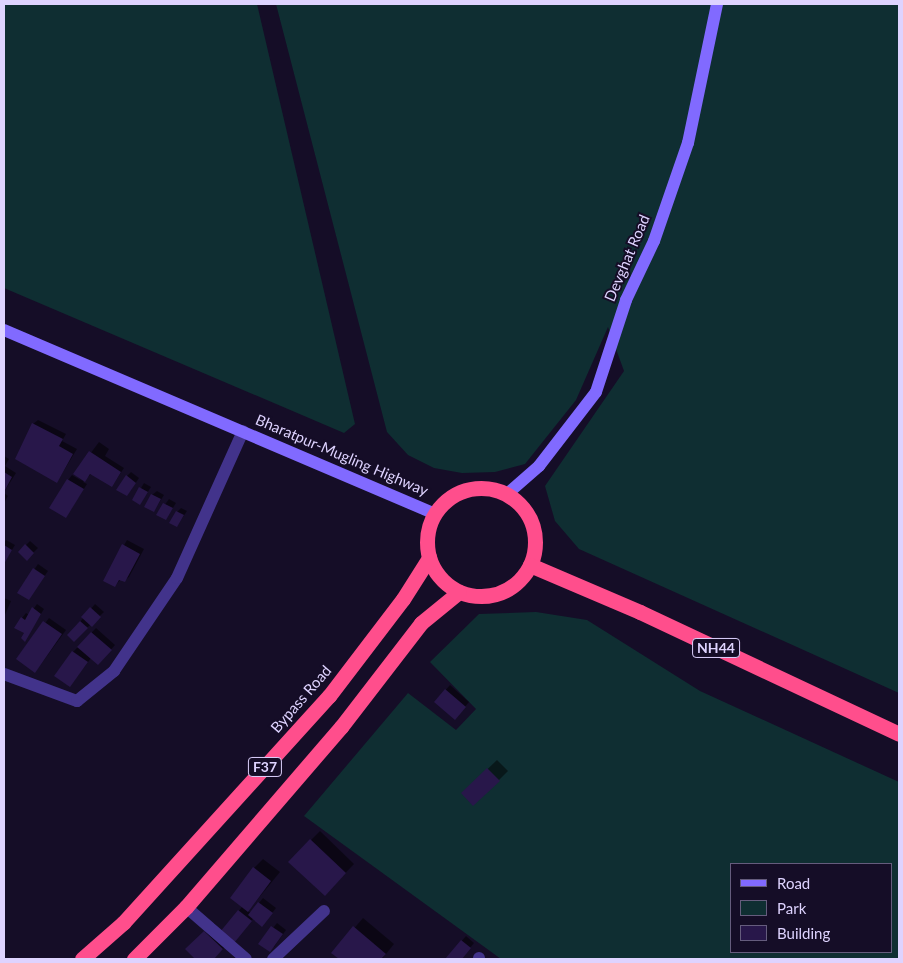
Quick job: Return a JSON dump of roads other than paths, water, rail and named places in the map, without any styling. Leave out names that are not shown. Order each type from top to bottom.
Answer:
[{"type":"highway","points":[[434,513],[454,494],[481,487],[508,494],[523,507],[533,525],[535,545],[530,565]]},
{"type":"highway","name":"Bharatpur-Mugling Highway","points":[[434,513],[427,535],[429,558],[440,579],[459,592],[487,596],[513,586],[530,565]]},
{"type":"highway","name":"Bypass Road","points":[[82,959],[123,923],[329,696],[403,599],[429,558]]},
{"type":"highway","name":"NH44","points":[[530,565],[640,612],[899,734]]},
{"type":"highway","name":"F37","points":[[134,959],[186,907],[341,727],[421,623],[459,592]]},
{"type":"street","name":"Devghat Road","points":[[508,494],[539,466],[596,392],[626,300],[654,241],[688,143],[717,4]]},
{"type":"street","name":"Bharatpur-Mugling Highway","points":[[4,330],[434,513]]},
{"type":"street","points":[[4,674],[77,701],[114,671],[177,578],[243,432]]},
{"type":"street","points":[[186,907],[246,959]]},
{"type":"street","points":[[273,959],[324,911]]}]
